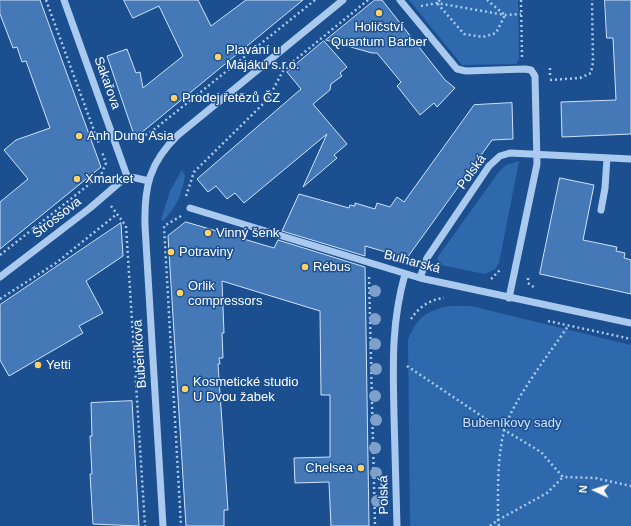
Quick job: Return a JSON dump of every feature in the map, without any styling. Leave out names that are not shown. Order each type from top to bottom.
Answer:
[{"type":"street","name":"Sakařova","points":[[64,0],[127,176]]},
{"type":"street","points":[[127,176],[149,181],[156,159],[178,135],[343,0]]},
{"type":"street","points":[[400,0],[457,69],[466,71],[531,70],[536,80],[538,155],[536,172],[509,298]]},
{"type":"street","name":"Polská","points":[[420,278],[427,258],[496,160],[510,153],[631,159]]},
{"type":"street","points":[[601,210],[605,188],[607,158]]},
{"type":"street","name":"Štrossova","points":[[0,277],[90,208],[127,176]]},
{"type":"street","name":"Bubeníkova","points":[[149,181],[144,226],[163,526]]},
{"type":"street","name":"Bulharská","points":[[190,208],[420,278],[631,323]]},
{"type":"street","name":"Polská","points":[[397,526],[393,363],[394,329],[398,300],[406,274]]},
{"type":"path","points":[[0,255],[101,175],[106,164],[46,0]]},
{"type":"path","points":[[128,137],[135,140],[151,132],[315,0]]},
{"type":"path","points":[[184,201],[194,172],[268,99],[284,69],[368,0]]},
{"type":"path","points":[[437,3],[440,0]]},
{"type":"path","points":[[487,0],[505,15]]},
{"type":"path","points":[[550,80],[580,78],[591,73],[593,62],[592,0]]},
{"type":"path","points":[[437,3],[464,34],[483,37],[496,33],[505,15]]},
{"type":"path","points":[[409,11],[437,3],[505,15],[521,14]]},
{"type":"path","points":[[550,68],[550,87]]},
{"type":"path","points":[[109,203],[126,226],[145,526]]},
{"type":"path","points":[[181,526],[164,226],[179,215],[182,208]]},
{"type":"path","points":[[0,299],[56,263],[117,214]]},
{"type":"path","points":[[179,215],[187,218]]},
{"type":"path","points":[[368,271],[370,279],[375,526]]},
{"type":"path","points":[[528,276],[528,283],[534,288],[541,289]]},
{"type":"path","points":[[409,322],[419,309],[429,302],[442,298],[448,298]]},
{"type":"path","points":[[545,320],[631,339]]},
{"type":"path","points":[[499,526],[498,473],[504,430],[519,399],[568,326]]},
{"type":"path","points":[[403,371],[403,364],[504,430],[541,452],[563,477]]},
{"type":"path","points":[[490,526],[547,493],[563,477],[595,478],[631,486]]},
{"type":"green space","points":[[409,0],[518,0],[519,59],[516,64],[462,65]]},
{"type":"green space","points":[[519,161],[499,263],[495,269],[485,274],[441,265],[437,258],[498,173],[506,165]]},
{"type":"green space","points":[[182,170],[185,176],[180,195],[172,211],[163,221],[161,220],[170,191]]},
{"type":"green space","name":"Bubeníkovy sady","points":[[450,306],[471,306],[631,345],[631,526],[410,526],[408,340],[411,332],[423,316],[435,310]]},
{"type":"building","points":[[0,0],[40,0],[101,167],[0,249],[0,202],[28,179],[4,150],[16,140],[50,128],[26,61],[22,62],[17,47],[13,48],[0,14]]},
{"type":"building","points":[[124,0],[198,0],[211,26],[246,0],[303,0],[135,138],[107,56],[127,49],[136,73],[140,72],[143,88],[183,56],[159,6],[133,18]]},
{"type":"building","points":[[375,0],[382,0],[445,80],[455,88],[437,107],[434,103],[420,115],[397,86],[401,82],[377,53],[372,53],[326,40]]},
{"type":"building","points":[[605,0],[631,0],[631,134],[562,137],[561,102],[616,100],[613,38],[607,38]]},
{"type":"building","points":[[324,41],[347,67],[340,73],[342,76],[331,84],[330,90],[313,104],[347,144],[334,155],[337,158],[303,187],[327,134],[244,203],[235,193],[227,199],[216,186],[208,192],[197,179],[301,89],[287,72]]},
{"type":"building","points":[[512,103],[513,139],[492,140],[407,258],[365,246],[365,256],[282,231],[299,194],[349,208],[350,205],[355,206],[355,203],[375,209],[377,203],[390,207],[397,197],[404,202],[474,105]]},
{"type":"building","points":[[560,178],[594,185],[583,240],[617,247],[616,251],[625,253],[624,258],[631,260],[631,294],[540,274]]},
{"type":"building","points":[[186,222],[274,248],[278,240],[365,267],[369,526],[331,526],[329,482],[295,483],[294,458],[330,457],[330,395],[321,395],[320,311],[222,281],[224,333],[222,333],[223,358],[219,358],[220,364],[218,364],[228,510],[224,510],[224,526],[186,526],[168,236]]},
{"type":"building","points":[[121,223],[123,256],[86,281],[103,313],[79,326],[83,333],[9,376],[0,360],[0,305]]},
{"type":"building","points":[[132,401],[139,526],[93,524],[90,474],[92,474],[90,436],[92,436],[91,403]]},
{"type":"place","name":"Holičství Quantum Barber","points":[[379,13]]},
{"type":"place","name":"Plavání u Majáku s.r.o.","points":[[218,57]]},
{"type":"place","name":"Prodej řetězů ČZ","points":[[174,98]]},
{"type":"place","name":"Anh Dung Asia","points":[[79,136]]},
{"type":"place","name":"Xmarket","points":[[77,179]]},
{"type":"place","name":"Vinný šenk","points":[[208,233]]},
{"type":"place","name":"Potraviny","points":[[171,252]]},
{"type":"place","name":"Rébus","points":[[305,267]]},
{"type":"place","name":"Orlik compressors","points":[[180,293]]},
{"type":"place","name":"Yetti","points":[[38,365]]},
{"type":"place","name":"Kosmetické studio U Dvou žabek","points":[[185,389]]},
{"type":"place","name":"Chelsea","points":[[361,468]]}]
